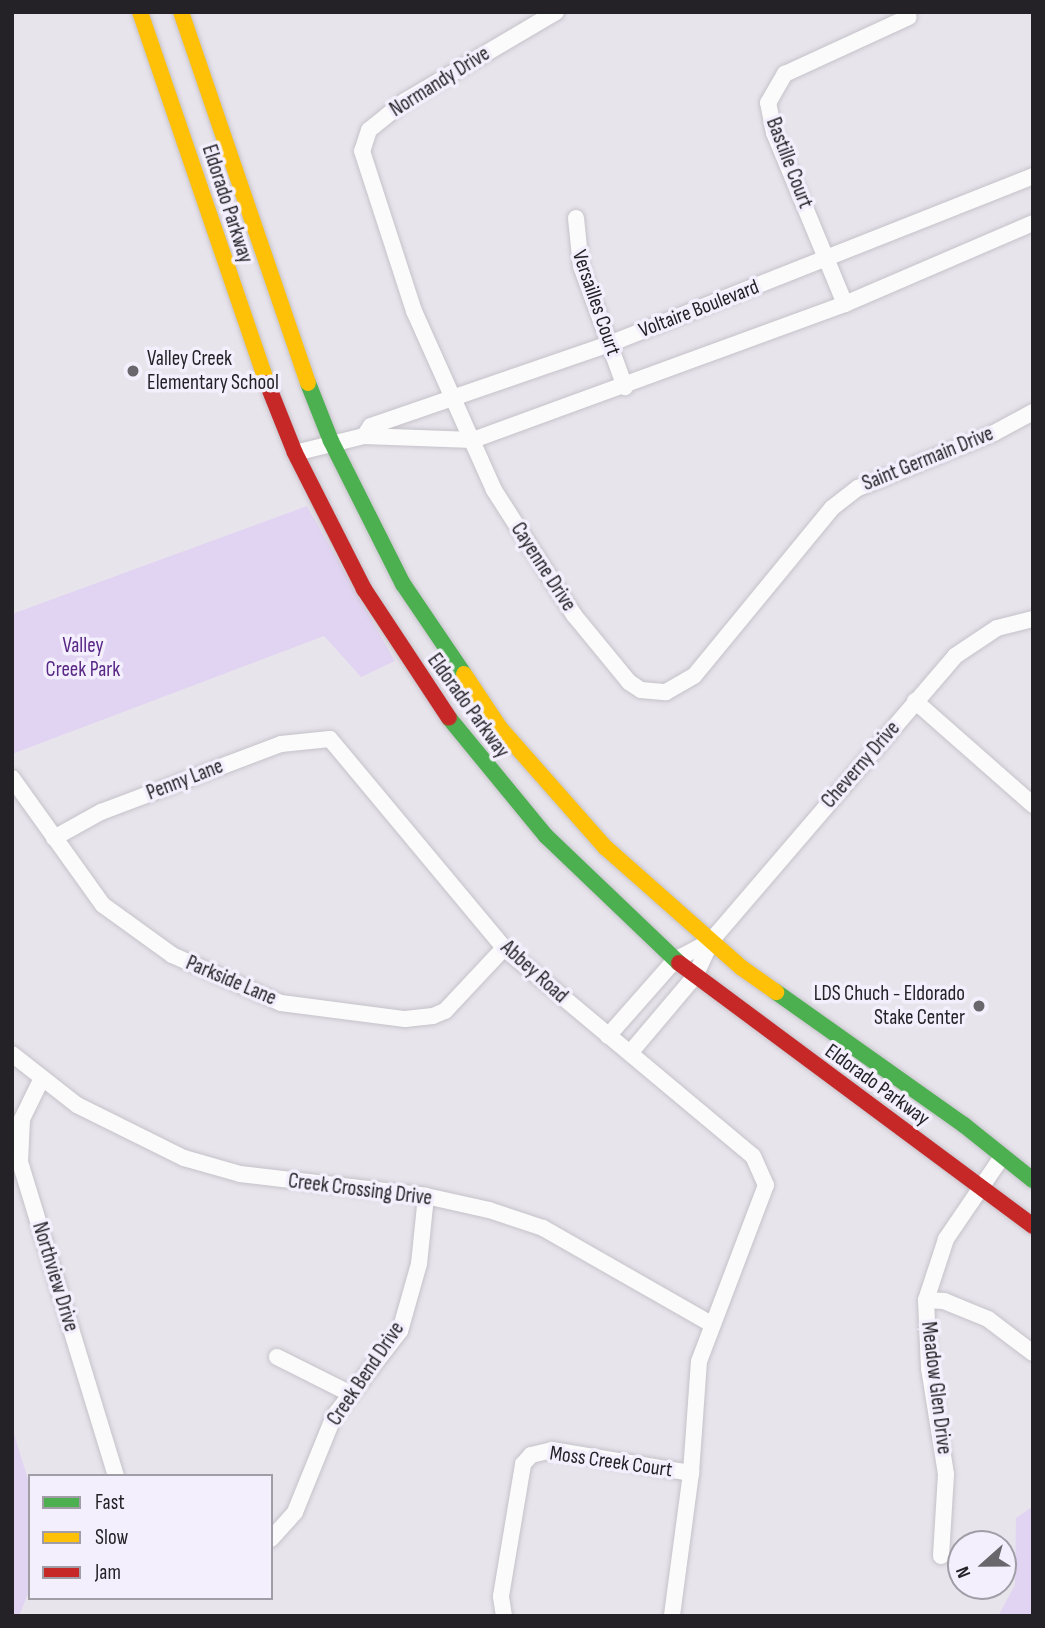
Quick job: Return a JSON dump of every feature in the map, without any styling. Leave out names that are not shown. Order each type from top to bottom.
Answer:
[{"type":"main road","name":"Eldorado Parkway","points":[[140,12],[252,345],[295,453],[364,589],[451,722],[546,836],[675,960],[1033,1226]]},
{"type":"main road","name":"Eldorado Parkway","points":[[181,12],[282,316],[331,441],[403,584],[500,728],[606,847],[711,941],[769,989],[1033,1180]]},
{"type":"street","name":"Normandy Drive","points":[[396,257],[363,160],[369,130],[405,101],[556,12]]},
{"type":"street","name":"Bastille Court","points":[[845,304],[774,133],[769,115],[771,92],[799,65],[909,17]]},
{"type":"street","name":"Voltaire Boulevard","points":[[364,436],[371,426],[609,344],[1033,176]]},
{"type":"street","name":"Versailles Court","points":[[576,218],[576,249],[625,387]]},
{"type":"street","name":"Voltaire Boulevard","points":[[295,453],[331,441],[364,436],[473,440],[625,387],[845,304],[1033,223]]},
{"type":"street","name":"Cayenne Drive","points":[[396,257],[414,311],[494,490],[543,570],[612,664],[641,690],[666,692],[694,676],[775,578]]},
{"type":"street","name":"Saint Germain Drive","points":[[775,578],[832,508],[858,488],[994,433],[1033,412]]},
{"type":"street","name":"Cheverny Drive","points":[[630,1053],[695,976],[711,941],[915,701],[972,643],[997,628],[1033,620]]},
{"type":"street","points":[[915,701],[1033,805]]},
{"type":"street","name":"Penny Lane","points":[[54,838],[101,813],[225,765],[291,741],[322,738]]},
{"type":"street","name":"Abbey Road","points":[[322,738],[338,746],[504,948],[753,1156],[766,1185]]},
{"type":"street","name":"Parkside Lane","points":[[12,778],[84,884],[130,927],[216,977],[281,1003],[405,1019],[426,1018],[445,1011],[504,948]]},
{"type":"street","name":"Cheverny Drive","points":[[608,1036],[675,960],[711,941]]},
{"type":"street","name":"Creek Crossing Drive","points":[[12,1055],[41,1080],[134,1136],[214,1168],[273,1180],[426,1196],[489,1210],[543,1228],[711,1324]]},
{"type":"street","name":"Northview Drive","points":[[41,1080],[22,1119],[20,1162],[115,1474]]},
{"type":"street","name":"Meadow Glen Drive","points":[[941,1556],[946,1474],[929,1368],[926,1300],[946,1239],[1002,1157]]},
{"type":"street","name":"Moss Creek Court","points":[[672,1616],[691,1473],[695,1377],[711,1324],[766,1185]]},
{"type":"street","name":"Creek Bend Drive","points":[[273,1537],[295,1512],[323,1438],[351,1394],[400,1331],[419,1264],[426,1196]]},
{"type":"street","points":[[926,1300],[944,1301],[988,1319],[1033,1353]]},
{"type":"street","points":[[277,1357],[351,1394]]},
{"type":"street","name":"Moss Creek Court","points":[[504,1616],[501,1596],[519,1479],[531,1455],[552,1450],[691,1473]]},
{"type":"green space","name":"Valley Creek Park","points":[[307,506],[395,661],[361,677],[324,636],[12,754],[12,614]]},
{"type":"green space","points":[[12,1427],[28,1479],[28,1594],[19,1616],[12,1616]]},
{"type":"green space","points":[[1032,1507],[1033,1616],[998,1616],[1007,1600],[1017,1600],[1016,1518]]},
{"type":"traffic: fast","points":[[308,383],[331,441],[403,584],[464,674]]},
{"type":"traffic: fast","points":[[449,718],[546,836],[679,963]]},
{"type":"traffic: fast","points":[[776,992],[964,1125],[1033,1180]]},
{"type":"traffic: slow","points":[[140,12],[267,383]]},
{"type":"traffic: slow","points":[[181,12],[308,383]]},
{"type":"traffic: slow","points":[[464,674],[500,728],[605,847],[742,968],[776,992]]},
{"type":"traffic: jam","points":[[267,383],[295,453],[364,589],[449,718]]},
{"type":"traffic: jam","points":[[679,963],[1033,1226]]},
{"type":"place","name":"Valley Creek Elementary School","points":[[133,371]]},
{"type":"place","name":"LDS Chuch - Eldorado Stake Center","points":[[979,1006]]}]
